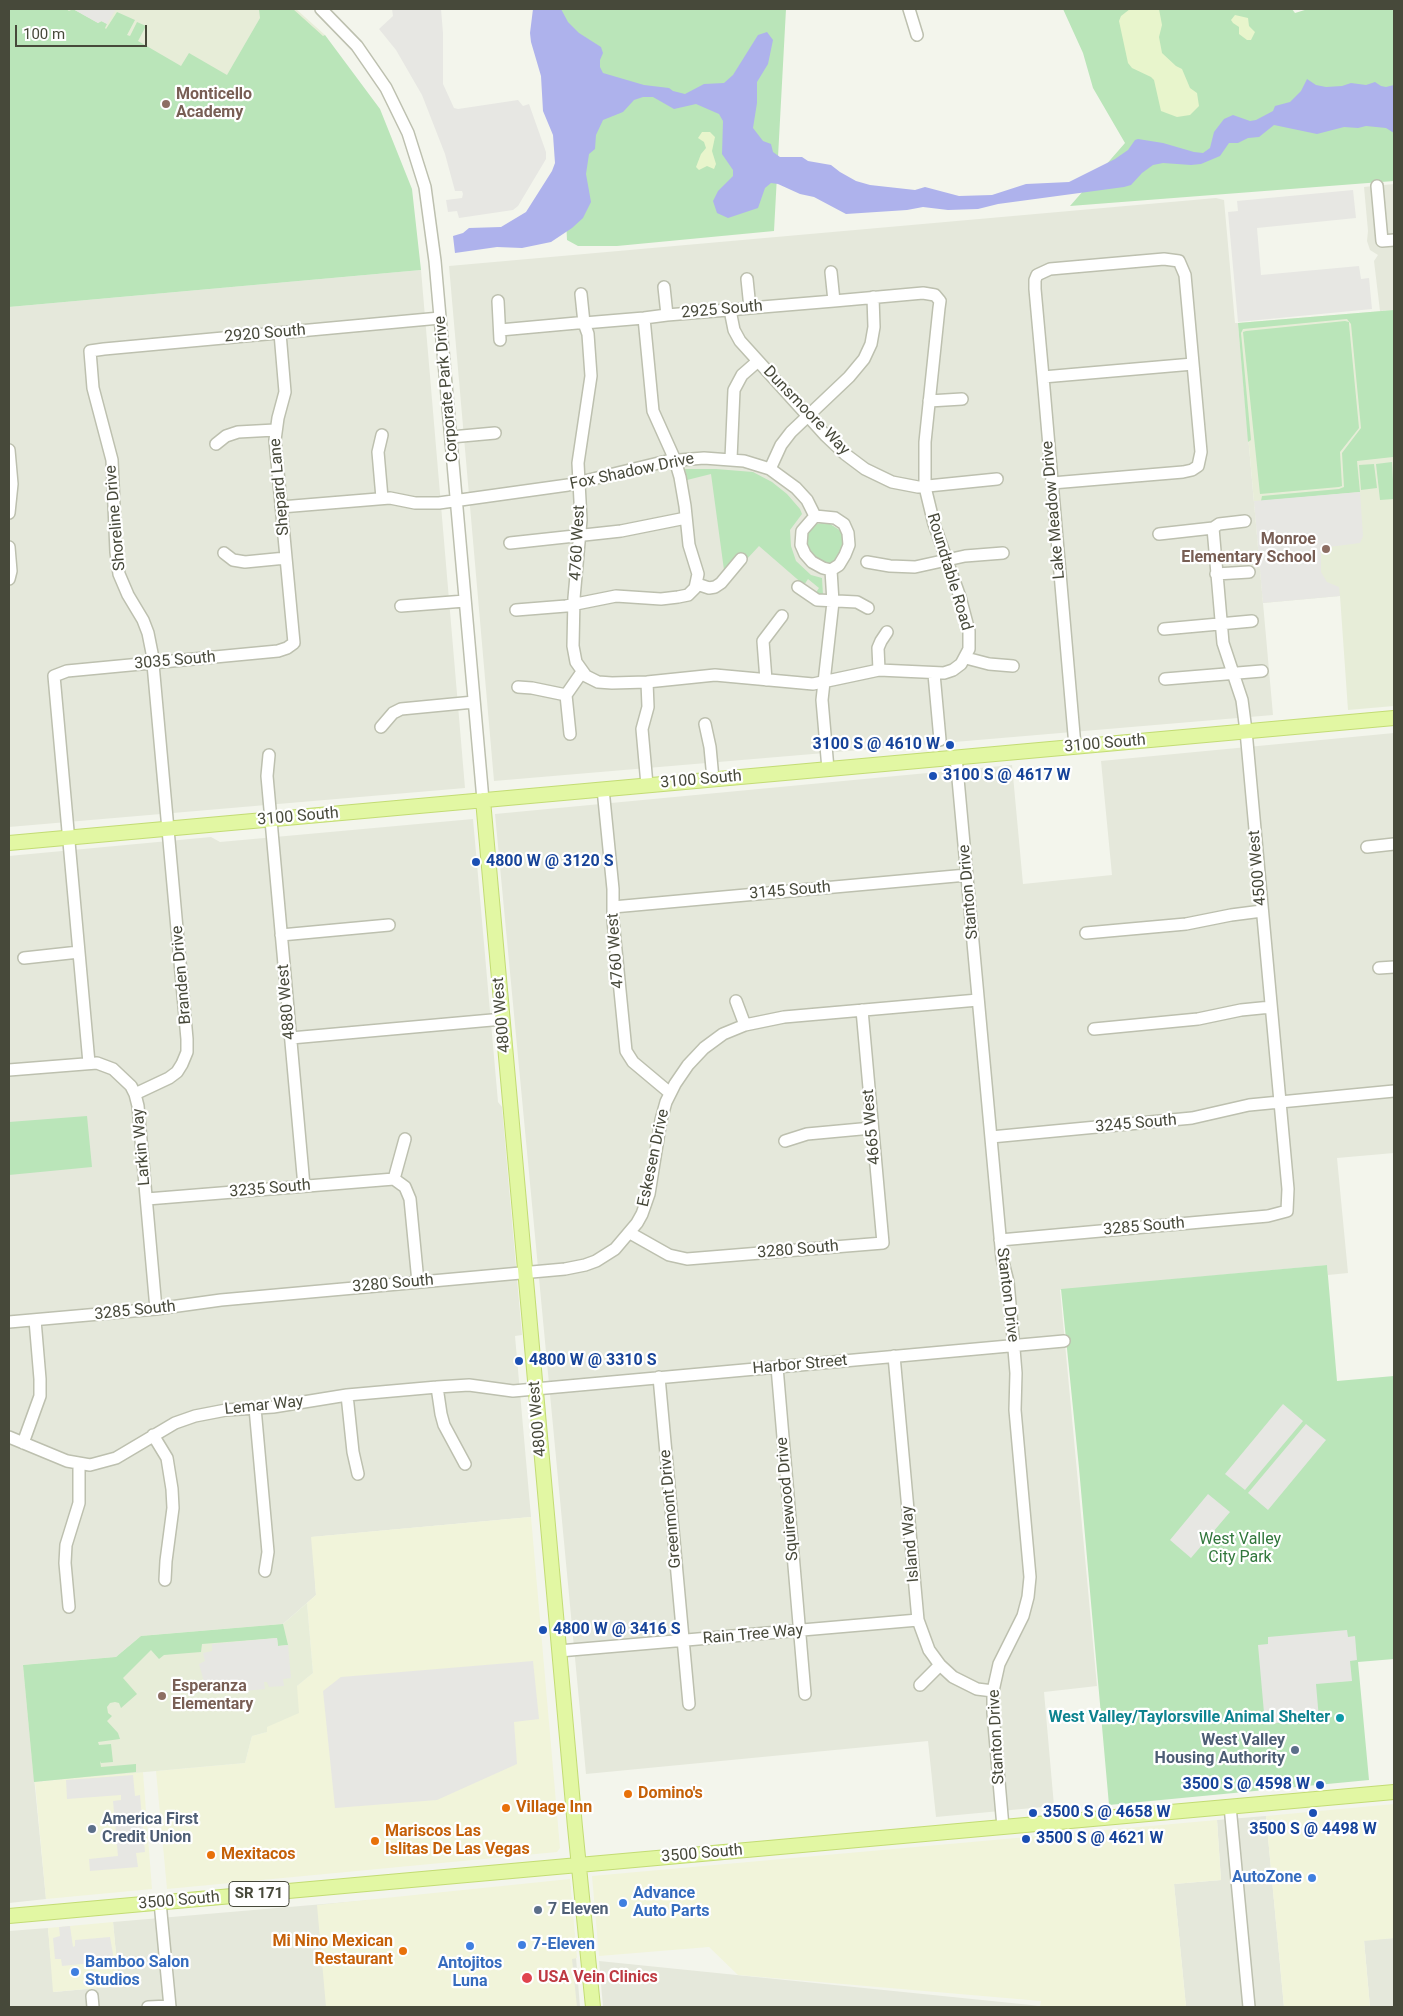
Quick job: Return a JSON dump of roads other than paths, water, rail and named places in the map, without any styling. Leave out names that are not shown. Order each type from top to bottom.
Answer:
[{"type":"main road","name":"3100 South","points":[[9,843],[1394,718]]},
{"type":"main road","name":"4800 West","points":[[483,800],[592,2007]]},
{"type":"main road","name":"3500 South","points":[[9,1916],[1394,1792]]},
{"type":"street","name":"Corporate Park Drive","points":[[321,9],[351,40],[377,74],[395,104],[421,168],[430,209],[483,800]]},
{"type":"street","points":[[909,9],[916,35]]},
{"type":"street","points":[[1377,186],[1382,241],[1394,240]]},
{"type":"street","name":"Lake Meadow Drive","points":[[1075,746],[1035,289],[1037,275],[1043,270],[1050,269],[1164,259],[1179,261],[1184,275],[1193,364]]},
{"type":"street","points":[[831,272],[834,301]]},
{"type":"street","points":[[747,279],[750,308]]},
{"type":"street","points":[[664,287],[667,315]]},
{"type":"street","name":"2925 South","points":[[498,302],[500,335],[584,323],[928,292],[936,295],[940,301]]},
{"type":"street","name":"4760 West","points":[[581,294],[584,323],[588,334],[591,376],[578,454],[581,511],[574,605],[573,652],[582,672]]},
{"type":"street","points":[[770,469],[785,438],[855,372],[864,359],[871,344],[874,327],[873,297]]},
{"type":"street","name":"Roundtable Road","points":[[940,301],[924,452],[926,487],[932,519],[963,605],[968,631],[969,649],[966,658]]},
{"type":"street","name":"Dunsmoore Way","points":[[730,310],[735,334],[758,361],[835,445],[866,469],[892,482],[910,486],[926,487],[997,479]]},
{"type":"street","name":"2920 South","points":[[90,351],[104,348],[440,318]]},
{"type":"street","points":[[516,610],[574,605],[616,596],[660,599],[678,597],[692,592],[697,584],[698,574],[689,545],[682,486],[675,460],[653,411],[644,318]]},
{"type":"street","name":"Shepard Lane","points":[[280,333],[284,392],[275,430],[294,643]]},
{"type":"street","name":"Shoreline Drive","points":[[90,351],[93,388],[112,460],[116,552],[119,574],[128,595],[144,620],[153,662],[169,828]]},
{"type":"street","points":[[731,459],[734,390],[742,375],[758,361]]},
{"type":"street","points":[[1043,377],[1193,364],[1201,452],[1198,466],[1184,472],[1052,483]]},
{"type":"street","points":[[929,401],[962,398]]},
{"type":"street","points":[[216,444],[226,436],[238,432],[275,430]]},
{"type":"street","points":[[451,437],[495,433]]},
{"type":"street","points":[[382,434],[378,452],[382,498]]},
{"type":"street","points":[[9,450],[12,484],[9,513]]},
{"type":"street","name":"Fox Shadow Drive","points":[[282,507],[382,498],[428,504],[579,483],[675,460],[704,458],[731,459],[770,469],[796,488],[807,500],[815,516]]},
{"type":"street","points":[[815,516],[835,518],[844,524],[848,533],[849,545],[846,556],[831,570],[822,568],[812,562],[801,546],[802,531],[815,516]]},
{"type":"street","points":[[510,542],[621,530],[686,518]]},
{"type":"street","points":[[1160,534],[1213,528],[1219,524],[1245,521]]},
{"type":"street","name":"4500 West","points":[[1213,528],[1220,624],[1225,651],[1242,700],[1246,731],[1288,1189],[1287,1211]]},
{"type":"street","points":[[9,547],[9,578]]},
{"type":"street","points":[[224,553],[233,560],[245,562],[286,558]]},
{"type":"street","points":[[866,562],[906,567],[970,555],[1003,553]]},
{"type":"street","points":[[697,584],[709,588],[718,585],[741,559]]},
{"type":"street","points":[[828,769],[823,713],[823,682],[833,602],[831,570]]},
{"type":"street","points":[[1216,574],[1249,572]]},
{"type":"street","points":[[798,587],[817,600],[857,602],[868,608]]},
{"type":"street","points":[[401,606],[465,601]]},
{"type":"street","points":[[766,680],[764,641],[782,616]]},
{"type":"street","points":[[1164,629],[1252,620]]},
{"type":"street","points":[[880,670],[878,648],[887,632]]},
{"type":"street","name":"3035 South","points":[[69,838],[54,676],[67,671],[278,651],[288,648],[294,643]]},
{"type":"street","points":[[570,734],[566,695],[582,672],[589,678],[603,683],[646,682],[715,675],[814,684],[880,670],[903,670],[934,674],[953,670],[966,658],[990,664],[1013,666]]},
{"type":"street","points":[[1165,679],[1262,671]]},
{"type":"street","points":[[934,674],[940,740]]},
{"type":"street","points":[[646,682],[648,707],[642,729],[647,785]]},
{"type":"street","points":[[518,687],[566,695]]},
{"type":"street","points":[[381,727],[393,713],[401,709],[474,702]]},
{"type":"street","points":[[705,724],[713,779]]},
{"type":"street","name":"4880 West","points":[[269,756],[267,776],[304,1186]]},
{"type":"street","name":"Stanton Drive","points":[[956,757],[1000,1240],[1008,1282],[1014,1345],[1016,1372],[1015,1410],[1029,1587],[1023,1616],[999,1664],[993,1691],[993,1713],[1003,1827]]},
{"type":"street","name":"4760 West","points":[[603,789],[626,1051],[633,1062],[670,1093]]},
{"type":"street","name":"Branden Drive","points":[[135,1094],[170,1078],[182,1064],[186,1052],[187,1039],[169,828]]},
{"type":"street","points":[[69,838],[89,1063]]},
{"type":"street","points":[[1367,847],[1394,844]]},
{"type":"street","name":"3145 South","points":[[613,907],[967,876]]},
{"type":"street","points":[[1086,933],[1186,924],[1262,911]]},
{"type":"street","points":[[281,934],[389,925]]},
{"type":"street","points":[[24,958],[79,952]]},
{"type":"street","points":[[1379,968],[1394,967]]},
{"type":"street","name":"Eskesen Drive","points":[[525,1273],[565,1269],[591,1263],[615,1249],[630,1233],[646,1204],[660,1120],[670,1093],[688,1065],[704,1048],[723,1034],[745,1025],[784,1017],[978,1000]]},
{"type":"street","points":[[736,1001],[745,1025]]},
{"type":"street","points":[[1094,1029],[1198,1020],[1241,1010],[1271,1007]]},
{"type":"street","name":"4665 West","points":[[862,1010],[883,1243]]},
{"type":"street","points":[[291,1038],[503,1020]]},
{"type":"street","name":"Larkin Way","points":[[9,1070],[97,1063],[113,1070],[126,1080],[135,1094],[138,1106],[156,1309]]},
{"type":"street","name":"3245 South","points":[[991,1137],[1192,1118],[1249,1105],[1394,1091]]},
{"type":"street","points":[[784,1141],[807,1134],[872,1128]]},
{"type":"street","points":[[405,1139],[394,1179],[405,1187],[410,1199],[418,1282]]},
{"type":"street","name":"3235 South","points":[[146,1199],[394,1179]]},
{"type":"street","name":"3285 South","points":[[1000,1240],[1268,1216],[1287,1211]]},
{"type":"street","name":"3280 South","points":[[630,1233],[669,1255],[687,1259],[883,1243]]},
{"type":"street","name":"3280 South","points":[[261,1296],[525,1273]]},
{"type":"street","name":"3285 South","points":[[9,1322],[156,1309],[261,1296]]},
{"type":"street","points":[[23,1443],[40,1396],[35,1320]]},
{"type":"street","name":"Harbor Street","points":[[536,1389],[1064,1341]]},
{"type":"street","name":"Island Way","points":[[894,1356],[918,1620],[929,1650],[940,1666],[953,1677],[977,1689],[993,1691]]},
{"type":"street","name":"Squirewood Drive","points":[[777,1367],[805,1694]]},
{"type":"street","name":"Greenmont Drive","points":[[659,1378],[688,1704]]},
{"type":"street","name":"Lemar Way","points":[[9,1438],[80,1464],[100,1464],[116,1458],[175,1423],[194,1416],[226,1410],[295,1404],[347,1395],[437,1387],[469,1385],[513,1391],[536,1389]]},
{"type":"street","points":[[437,1387],[440,1414],[444,1426],[465,1464]]},
{"type":"street","points":[[347,1395],[353,1452],[358,1474]]},
{"type":"street","points":[[255,1408],[268,1552],[265,1571]]},
{"type":"street","points":[[153,1435],[167,1458],[172,1489],[173,1508],[165,1580]]},
{"type":"street","points":[[69,1607],[65,1563],[69,1532],[79,1503],[80,1464]]},
{"type":"street","name":"Rain Tree Way","points":[[559,1651],[918,1620]]},
{"type":"street","points":[[920,1685],[940,1666]]},
{"type":"street","points":[[1230,1806],[1249,2007]]},
{"type":"street","points":[[148,2007],[170,2006],[160,1902]]},
{"type":"water","points":[[533,9],[561,9],[568,22],[579,33],[601,47],[603,53],[600,67],[603,73],[644,85],[669,88],[685,94],[704,84],[724,83],[733,75],[758,35],[767,32],[773,40],[768,64],[757,82],[757,103],[753,128],[763,141],[771,144],[773,152],[780,157],[802,157],[808,161],[831,165],[856,181],[870,185],[915,190],[925,187],[959,196],[992,195],[1026,184],[1069,182],[1115,159],[1128,150],[1135,140],[1138,139],[1203,153],[1210,148],[1214,132],[1224,119],[1233,115],[1250,121],[1256,120],[1273,111],[1275,106],[1290,102],[1301,91],[1307,79],[1316,85],[1326,87],[1342,86],[1351,83],[1366,85],[1375,82],[1386,87],[1394,85],[1394,133],[1386,128],[1366,126],[1358,128],[1344,127],[1317,134],[1274,125],[1259,137],[1248,138],[1238,143],[1229,143],[1220,156],[1201,164],[1163,163],[1153,165],[1131,185],[1124,187],[998,204],[978,209],[948,210],[923,207],[907,210],[846,214],[814,197],[771,183],[765,188],[758,208],[728,218],[717,213],[713,201],[718,191],[733,176],[733,170],[722,154],[723,121],[719,114],[696,104],[674,109],[653,97],[643,97],[634,100],[623,112],[603,120],[596,135],[595,149],[589,154],[586,174],[591,202],[583,218],[572,228],[551,242],[522,248],[497,247],[455,253],[453,236],[463,233],[469,228],[501,227],[526,212],[555,163],[553,135],[543,111],[541,76],[531,42],[530,33]]},
{"type":"place","name":"Monticello Academy","points":[[166,104]]},
{"type":"place","name":"Monroe Elementary School","points":[[1326,549]]},
{"type":"place","name":"3100 S @ 4610 W","points":[[950,745]]},
{"type":"place","name":"3100 S @ 4617 W","points":[[933,776]]},
{"type":"place","name":"4800 W @ 3120 S","points":[[476,862]]},
{"type":"place","name":"4800 W @ 3310 S","points":[[519,1361]]},
{"type":"place","name":"4800 W @ 3416 S","points":[[543,1630]]},
{"type":"place","name":"Esperanza Elementary","points":[[162,1696]]},
{"type":"place","name":"West Valley/Taylorsville Animal Shelter","points":[[1340,1718]]},
{"type":"place","name":"West Valley Housing Authority","points":[[1295,1750]]},
{"type":"place","name":"3500 S @ 4598 W","points":[[1320,1785]]},
{"type":"place","name":"Domino's","points":[[628,1794]]},
{"type":"place","name":"Village Inn","points":[[506,1808]]},
{"type":"place","name":"3500 S @ 4658 W","points":[[1033,1813]]},
{"type":"place","name":"3500 S @ 4498 W","points":[[1313,1813]]},
{"type":"place","name":"America First Credit Union","points":[[92,1829]]},
{"type":"place","name":"3500 S @ 4621 W","points":[[1026,1839]]},
{"type":"place","name":"Mariscos Las Islitas De Las Vegas","points":[[375,1841]]},
{"type":"place","name":"Mexitacos","points":[[211,1855]]},
{"type":"place","name":"AutoZone","points":[[1312,1878]]},
{"type":"place","name":"Advance Auto Parts","points":[[623,1903]]},
{"type":"place","name":"7 Eleven","points":[[538,1910]]},
{"type":"place","name":"7-Eleven","points":[[522,1945]]},
{"type":"place","name":"Antojitos Luna","points":[[470,1946]]},
{"type":"place","name":"Mi Nino Mexican Restaurant","points":[[403,1951]]},
{"type":"place","name":"Bamboo Salon Studios","points":[[75,1972]]},
{"type":"place","name":"USA Vein Clinics","points":[[527,1978]]},
{"type":"park label","name":"West Valley City Park","points":[[1240,1549]]}]
